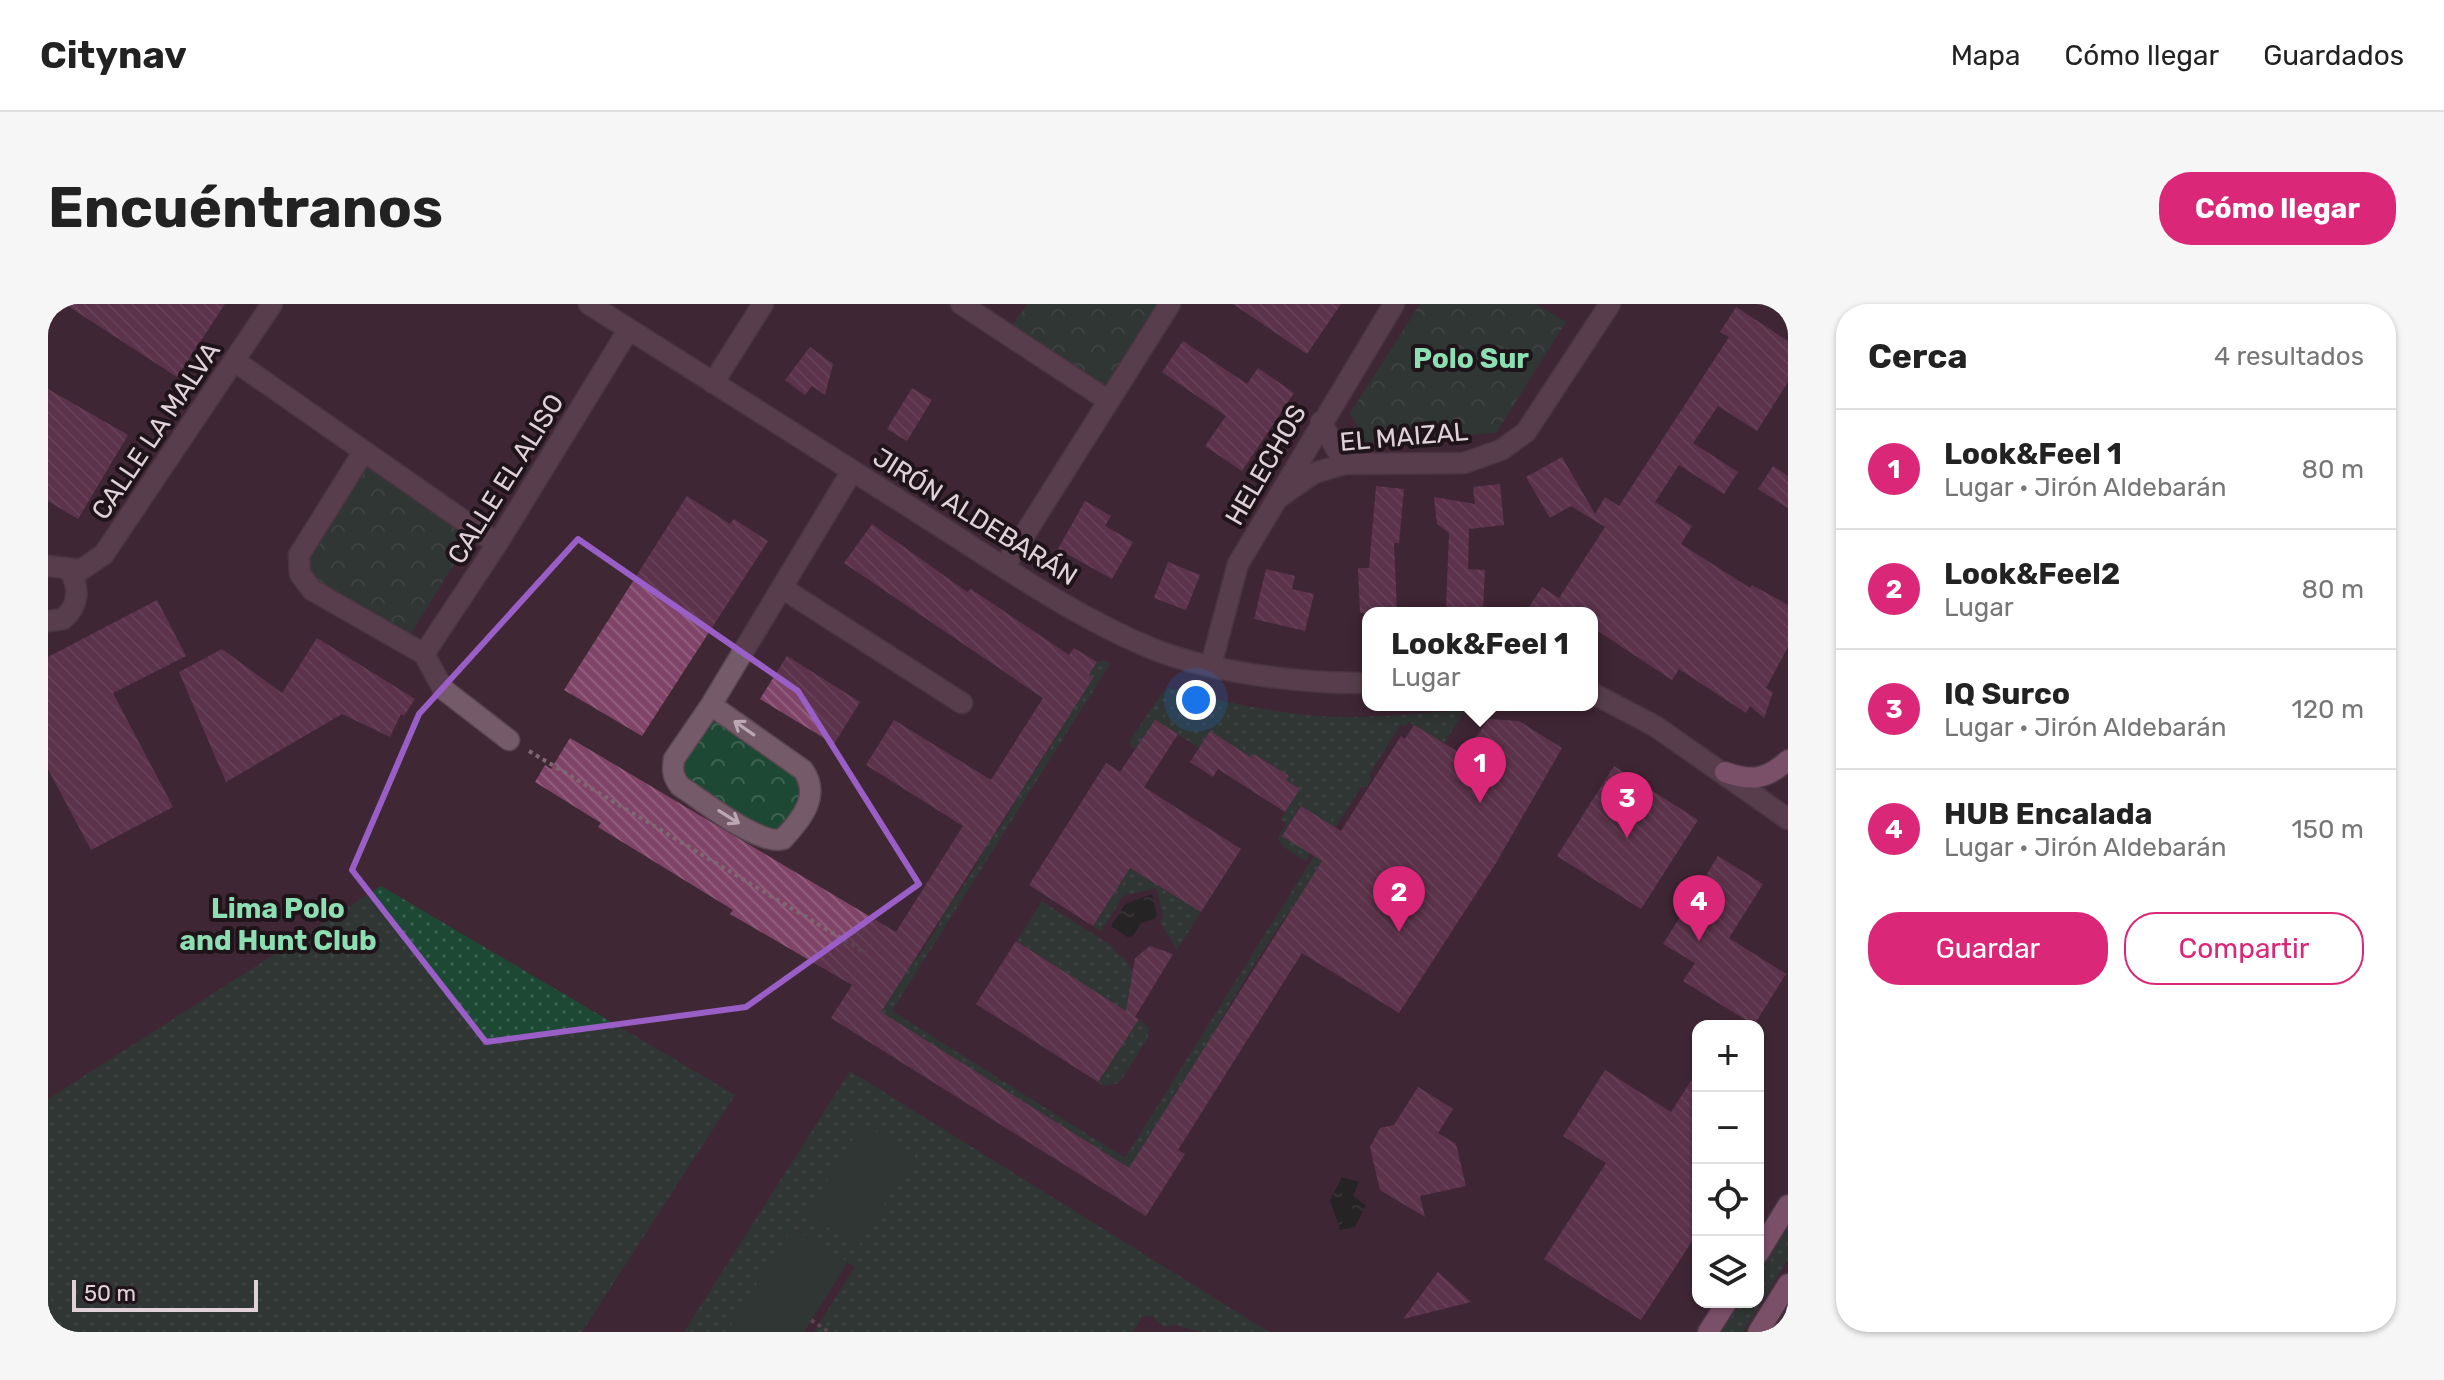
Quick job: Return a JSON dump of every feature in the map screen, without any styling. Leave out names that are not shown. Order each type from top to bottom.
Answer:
[{"type":"main road","points":[[1725,772],[1741,778],[1761,778],[1788,760]]},
{"type":"main road","points":[[1764,1244],[1788,1205]]},
{"type":"main road","points":[[1758,1332],[1788,1284]]},
{"type":"main road","points":[[1708,1332],[1723,1308]]},
{"type":"street","name":"CALLE LA MALVA","points":[[70,571],[91,566],[104,554],[236,362],[272,304]]},
{"type":"street","name":"JIRÓN ALDEBARÁN","points":[[589,304],[1080,613],[1155,649],[1211,665],[1283,677],[1362,683]]},
{"type":"street","points":[[713,383],[763,304]]},
{"type":"street","points":[[961,304],[1109,401]]},
{"type":"street","points":[[1004,567],[1170,304]]},
{"type":"street","name":"HELECHOS","points":[[1211,665],[1238,564],[1394,304]]},
{"type":"street","name":"EL MAIZAL","points":[[1278,498],[1314,473],[1345,464],[1464,463],[1501,450],[1526,432],[1610,304]]},
{"type":"street","name":"CALLE EL ALISO","points":[[424,654],[497,544],[629,329]]},
{"type":"street","points":[[236,362],[497,544]]},
{"type":"street","points":[[1321,422],[1345,464]]},
{"type":"street","points":[[364,451],[299,555],[300,574],[312,590],[424,654],[443,689],[509,740]]},
{"type":"street","points":[[711,705],[803,770],[810,780],[808,804],[783,839],[772,840],[757,835],[680,786],[673,778],[674,759],[711,705],[852,471]]},
{"type":"street","points":[[48,567],[70,571],[77,592],[75,605],[63,619],[48,621]]},
{"type":"street","points":[[782,588],[962,703]]},
{"type":"street","points":[[1598,696],[1655,726],[1725,772],[1788,819]]},
{"type":"path","points":[[509,740],[866,953]]},
{"type":"path","points":[[811,1320],[829,1332]]},
{"type":"highlighted area","points":[[578,539],[798,691],[919,884],[746,1007],[486,1042],[352,870],[419,714]]},
{"type":"green space","points":[[1027,304],[1170,304],[1109,401],[1007,334]]},
{"type":"green space","points":[[1420,304],[1536,304],[1566,322],[1496,433],[1365,443],[1350,413]]},
{"type":"green space","points":[[368,463],[475,530],[407,640],[299,573]]},
{"type":"green space","points":[[1104,660],[1110,664],[892,1011],[1125,1158],[1314,856],[1326,864],[1272,936],[1248,975],[1134,1177],[1115,1159],[1019,1099],[870,1012],[889,999],[914,954],[919,956],[940,923],[936,920],[952,893],[957,895],[979,861],[974,858],[991,831],[996,833],[1017,799],[1013,796],[1030,769],[1035,771],[1056,738],[1052,734],[1093,678],[1089,675],[1097,662]]},
{"type":"green space","points":[[1169,688],[1260,709],[1316,716],[1464,711],[1444,743],[1409,722],[1405,727],[1400,725],[1369,775],[1371,780],[1367,787],[1361,787],[1330,836],[1300,806],[1282,836],[1310,853],[1306,861],[1282,846],[1278,838],[1286,823],[1281,819],[1300,789],[1286,780],[1289,776],[1255,754],[1252,758],[1210,732],[1199,748],[1155,720],[1136,749],[1131,746],[1130,740],[1162,693]]},
{"type":"green space","points":[[716,708],[811,779],[784,838],[686,790],[680,762]]},
{"type":"green space","points":[[1129,868],[1201,912],[1177,950],[1160,922],[1163,916],[1156,888],[1123,896],[1101,931],[1093,926]]},
{"type":"green space","points":[[381,886],[735,1095],[582,1332],[48,1332],[48,1099]]},
{"type":"green space","points":[[1042,901],[1112,946],[1127,962],[1135,984],[1134,1017],[1017,941]]},
{"type":"green space","points":[[1139,1019],[1149,1028],[1148,1038],[1119,1083],[1104,1086],[1098,1082]]},
{"type":"green space","points":[[850,1071],[1269,1332],[1201,1332],[1176,1325],[1164,1327],[1152,1316],[1142,1317],[1133,1332],[814,1332],[855,1267],[793,1228],[727,1332],[684,1332]]},
{"type":"green space","points":[[863,1123],[915,1156],[858,1246],[806,1214]]},
{"type":"green space","points":[[1788,1225],[1788,1259],[1764,1298],[1764,1263]]},
{"type":"green space","points":[[792,1228],[848,1262],[804,1332],[727,1332]]},
{"type":"green space","points":[[1736,1308],[1758,1308],[1743,1332],[1722,1332]]},
{"type":"water","points":[[1152,894],[1157,914],[1155,919],[1141,923],[1133,936],[1127,937],[1111,926],[1125,904]]},
{"type":"water","points":[[1342,1177],[1359,1182],[1353,1196],[1366,1205],[1355,1227],[1340,1230],[1330,1200]]},
{"type":"building","points":[[65,304],[225,304],[177,377]]},
{"type":"building","points":[[1233,304],[1341,304],[1307,354]]},
{"type":"building","points":[[1736,307],[1788,341],[1788,382],[1757,431],[1718,406],[1693,443],[1738,472],[1724,494],[1679,465],[1655,502],[1692,526],[1681,544],[1750,588],[1752,585],[1788,605],[1788,647],[1766,688],[1773,692],[1764,718],[1750,706],[1746,713],[1679,669],[1672,680],[1598,631],[1598,607],[1529,607],[1542,587],[1559,598],[1605,527],[1571,506],[1550,518],[1526,477],[1562,457],[1595,514],[1605,497],[1619,506],[1729,337],[1720,332]]},
{"type":"building","points":[[1183,341],[1247,384],[1258,368],[1294,393],[1242,471],[1205,446],[1226,416],[1162,372]]},
{"type":"building","points":[[810,347],[833,364],[825,395],[812,386],[805,395],[785,380]]},
{"type":"building","points":[[912,388],[932,400],[907,441],[887,429]]},
{"type":"building","points":[[48,389],[128,435],[78,519],[48,501]]},
{"type":"building","points":[[1773,466],[1788,476],[1788,508],[1758,489]]},
{"type":"building","points":[[1500,484],[1504,525],[1469,529],[1468,569],[1485,570],[1483,607],[1446,607],[1449,533],[1437,524],[1434,497],[1475,504],[1473,487]]},
{"type":"building","points":[[1376,486],[1404,489],[1399,543],[1394,543],[1397,607],[1362,607],[1360,613],[1358,568],[1369,568]]},
{"type":"building","points":[[687,496],[730,524],[734,519],[768,541],[642,736],[564,690]]},
{"type":"building","points":[[1085,501],[1111,516],[1105,526],[1133,542],[1112,579],[1058,549]]},
{"type":"building","points":[[872,524],[967,592],[971,589],[1069,655],[1074,648],[1097,662],[1089,675],[1093,678],[881,1012],[1129,1168],[1322,861],[1282,836],[1301,806],[1341,831],[1401,736],[1405,739],[1414,725],[1463,755],[1489,719],[1519,721],[1562,748],[1496,863],[1399,1013],[1302,953],[1178,1150],[1185,1154],[1146,1216],[831,1018],[852,985],[730,914],[733,910],[598,827],[601,823],[535,782],[545,765],[551,769],[570,738],[896,932],[963,826],[866,765],[894,720],[991,780],[1043,698],[844,563]]},
{"type":"building","points":[[1168,562],[1200,575],[1186,610],[1154,598]]},
{"type":"building","points":[[1266,569],[1295,576],[1292,589],[1314,594],[1305,631],[1254,619]]},
{"type":"building","points":[[157,600],[186,656],[113,693],[173,807],[91,850],[48,769],[48,657]]},
{"type":"building","points":[[317,638],[415,699],[404,716],[401,714],[390,737],[342,714],[226,782],[179,672],[222,649],[282,693]]},
{"type":"building","points":[[787,656],[860,702],[834,744],[760,699]]},
{"type":"building","points":[[1155,720],[1178,734],[1144,787],[1241,849],[1201,912],[1130,868],[1093,926],[1029,885],[1106,763],[1120,772]]},
{"type":"building","points":[[1210,731],[1252,758],[1254,754],[1289,776],[1286,780],[1300,789],[1285,812],[1218,769],[1213,777],[1190,762]]},
{"type":"building","points":[[1614,766],[1698,820],[1641,909],[1557,856]]},
{"type":"building","points":[[1718,856],[1763,884],[1729,938],[1786,974],[1757,1020],[1746,1020],[1683,981],[1695,963],[1663,944]]},
{"type":"building","points":[[1016,941],[1126,1011],[1135,958],[1150,946],[1173,954],[1135,1017],[1139,1019],[1098,1082],[976,1004]]},
{"type":"building","points":[[1605,1070],[1671,1112],[1692,1079],[1692,1241],[1641,1320],[1544,1259],[1606,1163],[1563,1136]]},
{"type":"building","points":[[1418,1087],[1453,1109],[1438,1133],[1456,1144],[1466,1186],[1420,1196],[1425,1217],[1380,1190],[1370,1147],[1380,1128],[1394,1125]]},
{"type":"building","points":[[1438,1272],[1471,1302],[1403,1319]]},
{"type":"place","name":"Look&Feel 1","points":[[1480,803]]},
{"type":"place","name":"IQ Surco","points":[[1627,838]]},
{"type":"place","name":"Look&Feel2","points":[[1399,932]]},
{"type":"place","name":"HUB Encalada","points":[[1699,941]]},
{"type":"district","name":"Polo Sur","points":[[1471,358]]},
{"type":"district","name":"Lima Polo and Hunt Club","points":[[278,924]]}]
